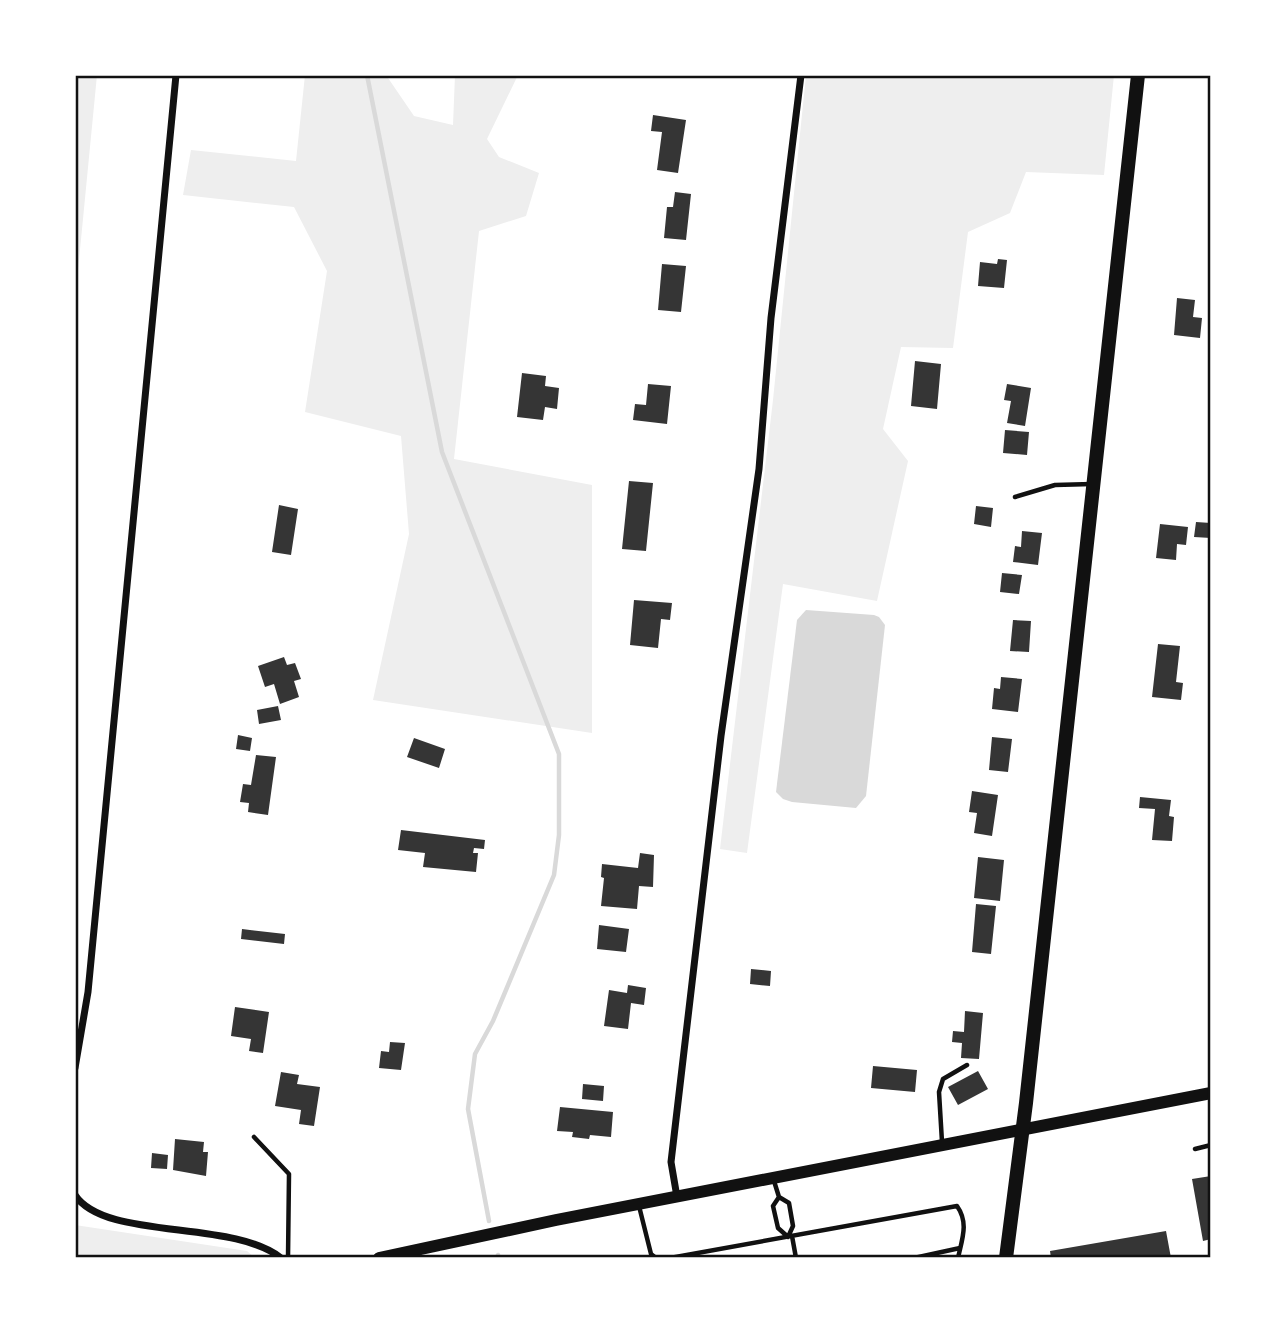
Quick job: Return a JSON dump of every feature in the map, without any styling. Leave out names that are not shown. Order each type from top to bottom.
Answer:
[{"type":"main road","points":[[1006,1258],[1023,1130],[1138,75]]},
{"type":"street","points":[[75,1068],[88,992],[176,75]]},
{"type":"street","points":[[677,1197],[671,1162],[721,736],[759,469],[771,318],[801,75]]},
{"type":"street","points":[[379,1258],[1211,1093]]},
{"type":"street","points":[[75,1195],[99,1214],[244,1241],[271,1250],[281,1258]]},
{"type":"lane","points":[[1015,497],[1055,485],[1093,484]]},
{"type":"lane","points":[[942,1146],[939,1092],[943,1079],[967,1065]]},
{"type":"lane","points":[[254,1137],[289,1174],[288,1258]]},
{"type":"lane","points":[[1195,1149],[1211,1145]]},
{"type":"lane","points":[[774,1179],[779,1197],[789,1203],[793,1226],[790,1236],[796,1258]]},
{"type":"lane","points":[[779,1197],[773,1206],[778,1228],[790,1236]]},
{"type":"lane","points":[[639,1205],[652,1256]]},
{"type":"lane","points":[[670,1258],[957,1206],[964,1216],[958,1258]]},
{"type":"lane","points":[[914,1258],[960,1248]]},
{"type":"shaded area","points":[[75,75],[97,75],[75,301]]},
{"type":"shaded area","points":[[305,75],[386,75],[414,116],[453,125],[455,75],[518,75],[487,139],[499,157],[539,173],[526,216],[479,231],[454,459],[592,485],[592,733],[373,700],[409,534],[401,436],[305,412],[327,271],[294,207],[183,195],[191,150],[296,161]]},
{"type":"shaded area","points":[[806,75],[1114,75],[1104,175],[1026,172],[1010,213],[968,232],[953,348],[901,347],[883,429],[908,461],[877,601],[783,584],[747,853],[720,849],[773,400]]},
{"type":"shaded area","points":[[806,610],[874,615],[885,625],[866,796],[856,808],[792,802],[783,799],[776,792],[797,620]]},
{"type":"shaded area","points":[[75,1225],[247,1251],[255,1258],[75,1258]]},
{"type":"building","points":[[653,115],[686,120],[678,173],[657,170],[662,132],[651,131]]},
{"type":"building","points":[[675,192],[691,194],[686,240],[664,238],[667,207],[673,207]]},
{"type":"building","points":[[998,259],[1007,260],[1004,288],[978,286],[980,262],[997,264]]},
{"type":"building","points":[[662,264],[686,266],[681,312],[658,310]]},
{"type":"building","points":[[1177,298],[1195,300],[1193,317],[1202,318],[1200,338],[1174,335]]},
{"type":"building","points":[[915,361],[941,364],[937,409],[911,406]]},
{"type":"building","points":[[522,373],[546,376],[545,386],[559,388],[557,409],[545,407],[543,420],[517,417]]},
{"type":"building","points":[[648,384],[671,386],[667,424],[633,420],[635,404],[646,405]]},
{"type":"building","points":[[1007,384],[1031,388],[1025,426],[1007,423],[1011,401],[1004,400]]},
{"type":"building","points":[[1005,430],[1029,432],[1027,455],[1003,453]]},
{"type":"building","points":[[629,481],[653,483],[646,551],[622,549]]},
{"type":"building","points":[[279,505],[298,509],[291,555],[272,552]]},
{"type":"building","points":[[976,506],[993,508],[991,527],[974,524]]},
{"type":"building","points":[[1196,522],[1211,523],[1211,538],[1194,537]]},
{"type":"building","points":[[1160,524],[1188,527],[1186,545],[1177,544],[1176,560],[1156,558]]},
{"type":"building","points":[[1022,531],[1042,533],[1038,565],[1013,562],[1015,546],[1021,547]]},
{"type":"building","points":[[1002,573],[1022,575],[1019,594],[1000,592]]},
{"type":"building","points":[[634,600],[672,603],[670,620],[661,619],[658,648],[630,645]]},
{"type":"building","points":[[1013,620],[1031,621],[1029,652],[1010,651]]},
{"type":"building","points":[[1158,644],[1180,646],[1176,682],[1183,683],[1181,700],[1152,697]]},
{"type":"building","points":[[284,657],[287,665],[295,663],[301,679],[294,681],[299,697],[280,704],[274,684],[265,687],[258,666]]},
{"type":"building","points":[[1001,677],[1022,679],[1018,712],[992,709],[994,688],[1000,689]]},
{"type":"building","points":[[278,706],[281,720],[259,724],[257,710]]},
{"type":"building","points":[[238,735],[252,738],[250,751],[236,749]]},
{"type":"building","points":[[992,737],[1012,739],[1008,772],[989,770]]},
{"type":"building","points":[[414,738],[445,749],[439,768],[407,757]]},
{"type":"building","points":[[256,755],[276,757],[268,815],[248,812],[249,803],[240,802],[243,784],[251,785]]},
{"type":"building","points":[[972,791],[998,795],[992,836],[974,833],[977,813],[969,812]]},
{"type":"building","points":[[1140,797],[1171,800],[1169,816],[1174,817],[1172,841],[1152,840],[1155,809],[1139,808]]},
{"type":"building","points":[[401,830],[485,840],[484,849],[474,848],[473,853],[478,853],[476,872],[423,867],[425,853],[398,850]]},
{"type":"building","points":[[640,853],[654,855],[653,887],[639,886],[637,909],[601,906],[604,878],[601,877],[602,864],[638,868]]},
{"type":"building","points":[[978,857],[1004,860],[1000,901],[974,898]]},
{"type":"building","points":[[976,904],[996,906],[991,954],[972,952]]},
{"type":"building","points":[[599,925],[629,929],[626,952],[597,949]]},
{"type":"building","points":[[242,929],[285,934],[284,944],[241,939]]},
{"type":"building","points":[[751,969],[771,971],[770,986],[750,984]]},
{"type":"building","points":[[628,985],[646,988],[644,1005],[631,1003],[628,1029],[604,1026],[609,990],[627,993]]},
{"type":"building","points":[[235,1007],[269,1012],[263,1053],[249,1051],[251,1039],[231,1036]]},
{"type":"building","points":[[965,1011],[983,1013],[979,1059],[961,1058],[962,1043],[952,1042],[953,1031],[964,1032]]},
{"type":"building","points":[[390,1042],[405,1043],[401,1070],[379,1068],[381,1051],[389,1052]]},
{"type":"building","points":[[873,1066],[917,1070],[915,1092],[871,1088]]},
{"type":"building","points":[[978,1071],[988,1089],[958,1105],[948,1087]]},
{"type":"building","points":[[281,1072],[299,1075],[297,1084],[320,1087],[314,1126],[299,1124],[301,1110],[275,1106]]},
{"type":"building","points":[[583,1084],[604,1086],[603,1101],[582,1099]]},
{"type":"building","points":[[560,1107],[613,1112],[611,1137],[590,1135],[589,1139],[572,1137],[573,1132],[557,1131]]},
{"type":"building","points":[[175,1139],[204,1142],[203,1152],[208,1152],[206,1176],[173,1170]]},
{"type":"building","points":[[152,1153],[168,1155],[167,1169],[151,1168]]},
{"type":"building","points":[[1211,1176],[1211,1239],[1203,1241],[1192,1179]]},
{"type":"building","points":[[1166,1231],[1171,1258],[1051,1258],[1050,1251]]},
{"type":"waterway","points":[[367,75],[442,452],[559,754],[559,835],[554,875],[493,1021],[475,1054],[468,1109],[489,1221]]}]
